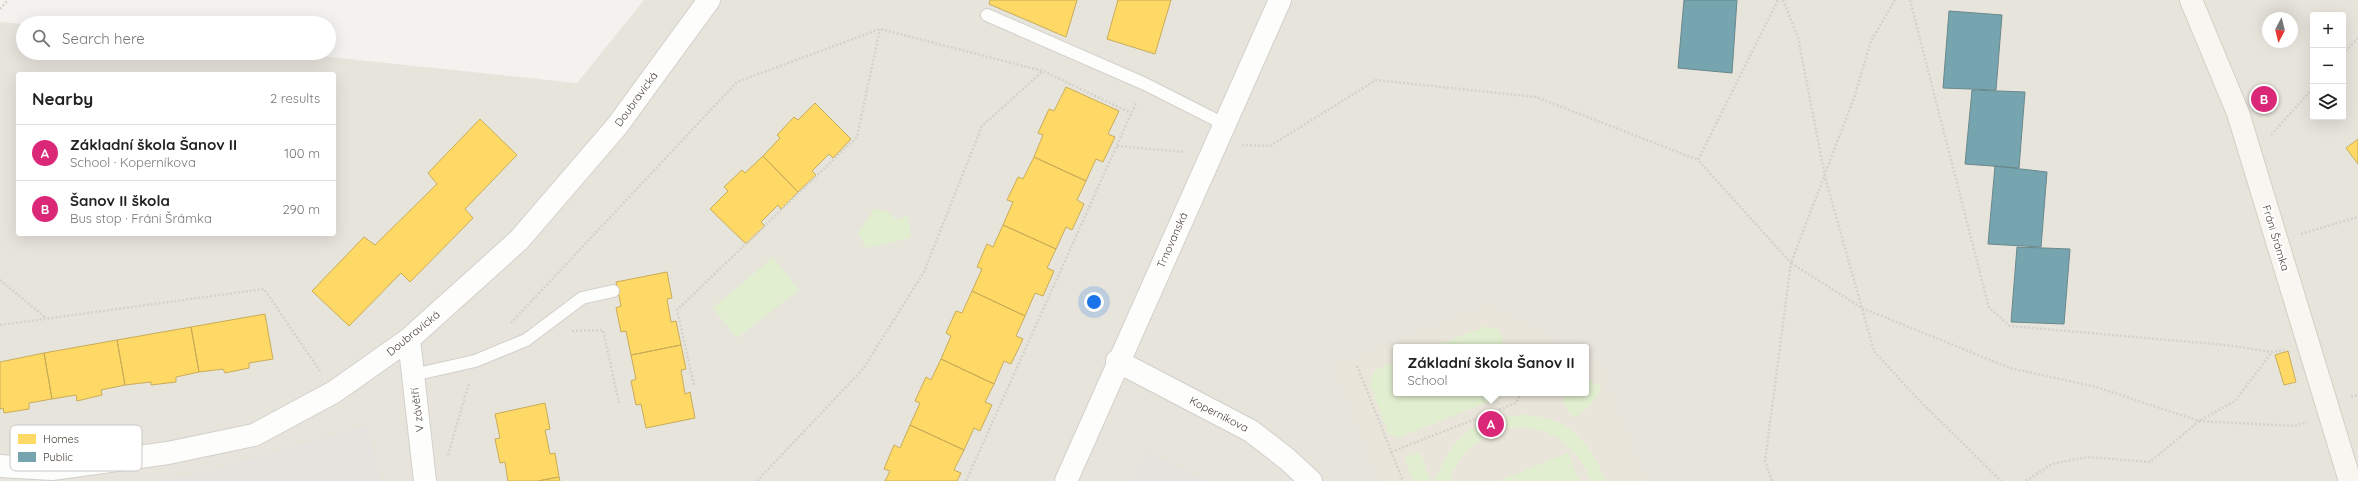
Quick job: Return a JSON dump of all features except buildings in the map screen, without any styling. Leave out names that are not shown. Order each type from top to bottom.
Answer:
[{"type":"street","name":"Doubravická","points":[[142,459],[254,435],[334,392],[409,339],[519,240],[617,126],[709,0]]},
{"type":"street","name":"Trnovanská","points":[[1066,481],[1117,361],[1280,0]]},
{"type":"street","name":"Fráni Šrámka","points":[[2191,0],[2238,113],[2350,481]]},
{"type":"street","name":"V závětří","points":[[409,339],[425,477]]},
{"type":"street","name":"Koperníkova","points":[[1117,361],[1251,431],[1287,459],[1310,481]]},
{"type":"street","name":"Doubravická","points":[[0,466],[10,468]]},
{"type":"street","name":"Doubravická","points":[[29,471],[53,475],[75,471]]},
{"type":"lane","points":[[987,16],[1145,84],[1224,124]]},
{"type":"lane","points":[[413,375],[476,361],[526,340],[582,298],[613,291]]},
{"type":"path","points":[[0,10],[8,0]]},
{"type":"path","points":[[1698,160],[1778,0]]},
{"type":"path","points":[[1782,0],[1798,37],[1825,177],[1874,351],[1920,401],[2001,481]]},
{"type":"path","points":[[1772,481],[1765,461],[1791,263],[1854,98],[1871,41],[1895,0]]},
{"type":"path","points":[[1910,0],[1988,308],[2010,326],[2226,345],[2272,352],[2288,349]]},
{"type":"path","points":[[506,329],[737,82],[880,28],[1043,71],[1131,114]]},
{"type":"path","points":[[694,385],[678,310],[857,137],[880,28]]},
{"type":"path","points":[[2346,51],[2358,38]]},
{"type":"path","points":[[757,481],[863,370],[924,272],[982,126],[1043,71]]},
{"type":"path","points":[[1238,142],[1243,145],[1270,146],[1376,80],[1536,97],[1698,160],[1791,263],[1862,308],[2010,368],[2096,387],[2199,421],[2294,426],[2330,415]]},
{"type":"path","points":[[966,481],[1145,84]]},
{"type":"path","points":[[2266,140],[2310,91]]},
{"type":"path","points":[[1117,146],[1187,152],[1208,161]]},
{"type":"path","points":[[2297,235],[2358,217]]},
{"type":"path","points":[[0,280],[46,318]]},
{"type":"path","points":[[0,325],[264,289],[334,392]]},
{"type":"path","points":[[516,318],[536,333],[603,330],[618,403]]},
{"type":"path","points":[[2026,481],[2052,464],[2088,457],[2150,462],[2199,421],[2235,401],[2272,352]]},
{"type":"path","points":[[425,477],[444,470],[476,361]]},
{"type":"path","points":[[1357,366],[1403,481]]},
{"type":"path","points":[[1391,452],[1516,403],[1520,396]]},
{"type":"shaded area","points":[[644,0],[2358,0],[2358,481],[0,481],[0,22],[16,23],[16,60],[336,60],[336,58],[577,83]]},
{"type":"shaded area","points":[[1489,306],[1559,344],[1394,344]]},
{"type":"shaded area","points":[[1393,344],[1393,396],[1589,396],[1589,360],[1600,366],[1644,481],[1382,481],[1336,367]]},
{"type":"shaded area","points":[[367,426],[380,481],[162,481],[200,474]]},
{"type":"shaded area","points":[[1146,452],[1208,481],[1133,481]]},
{"type":"green space","points":[[874,209],[886,211],[897,220],[908,215],[911,238],[866,248],[858,233]]},
{"type":"green space","points":[[773,257],[799,290],[737,338],[713,308]]},
{"type":"green space","points":[[1487,326],[1499,330],[1504,344],[1440,344]]},
{"type":"green space","points":[[1393,362],[1393,396],[1503,396],[1398,438],[1388,433],[1370,384],[1375,370]]},
{"type":"green space","points":[[1589,380],[1602,387],[1590,405],[1572,418],[1561,396],[1589,396]]},
{"type":"green space","points":[[1522,415],[1538,416],[1552,420],[1575,433],[1593,454],[1606,481],[1591,481],[1580,460],[1563,442],[1547,433],[1530,428],[1513,428],[1496,432],[1481,440],[1468,451],[1457,465],[1450,481],[1435,481],[1449,452],[1466,432],[1490,421],[1504,417]]},
{"type":"green space","points":[[1420,452],[1431,481],[1413,481],[1404,458]]},
{"type":"green space","points":[[1568,453],[1579,481],[1499,481]]},
{"type":"place","name":"Šanov II škola","points":[[2264,99]]},
{"type":"place","name":"Základní škola Šanov II","points":[[1491,424]]}]
